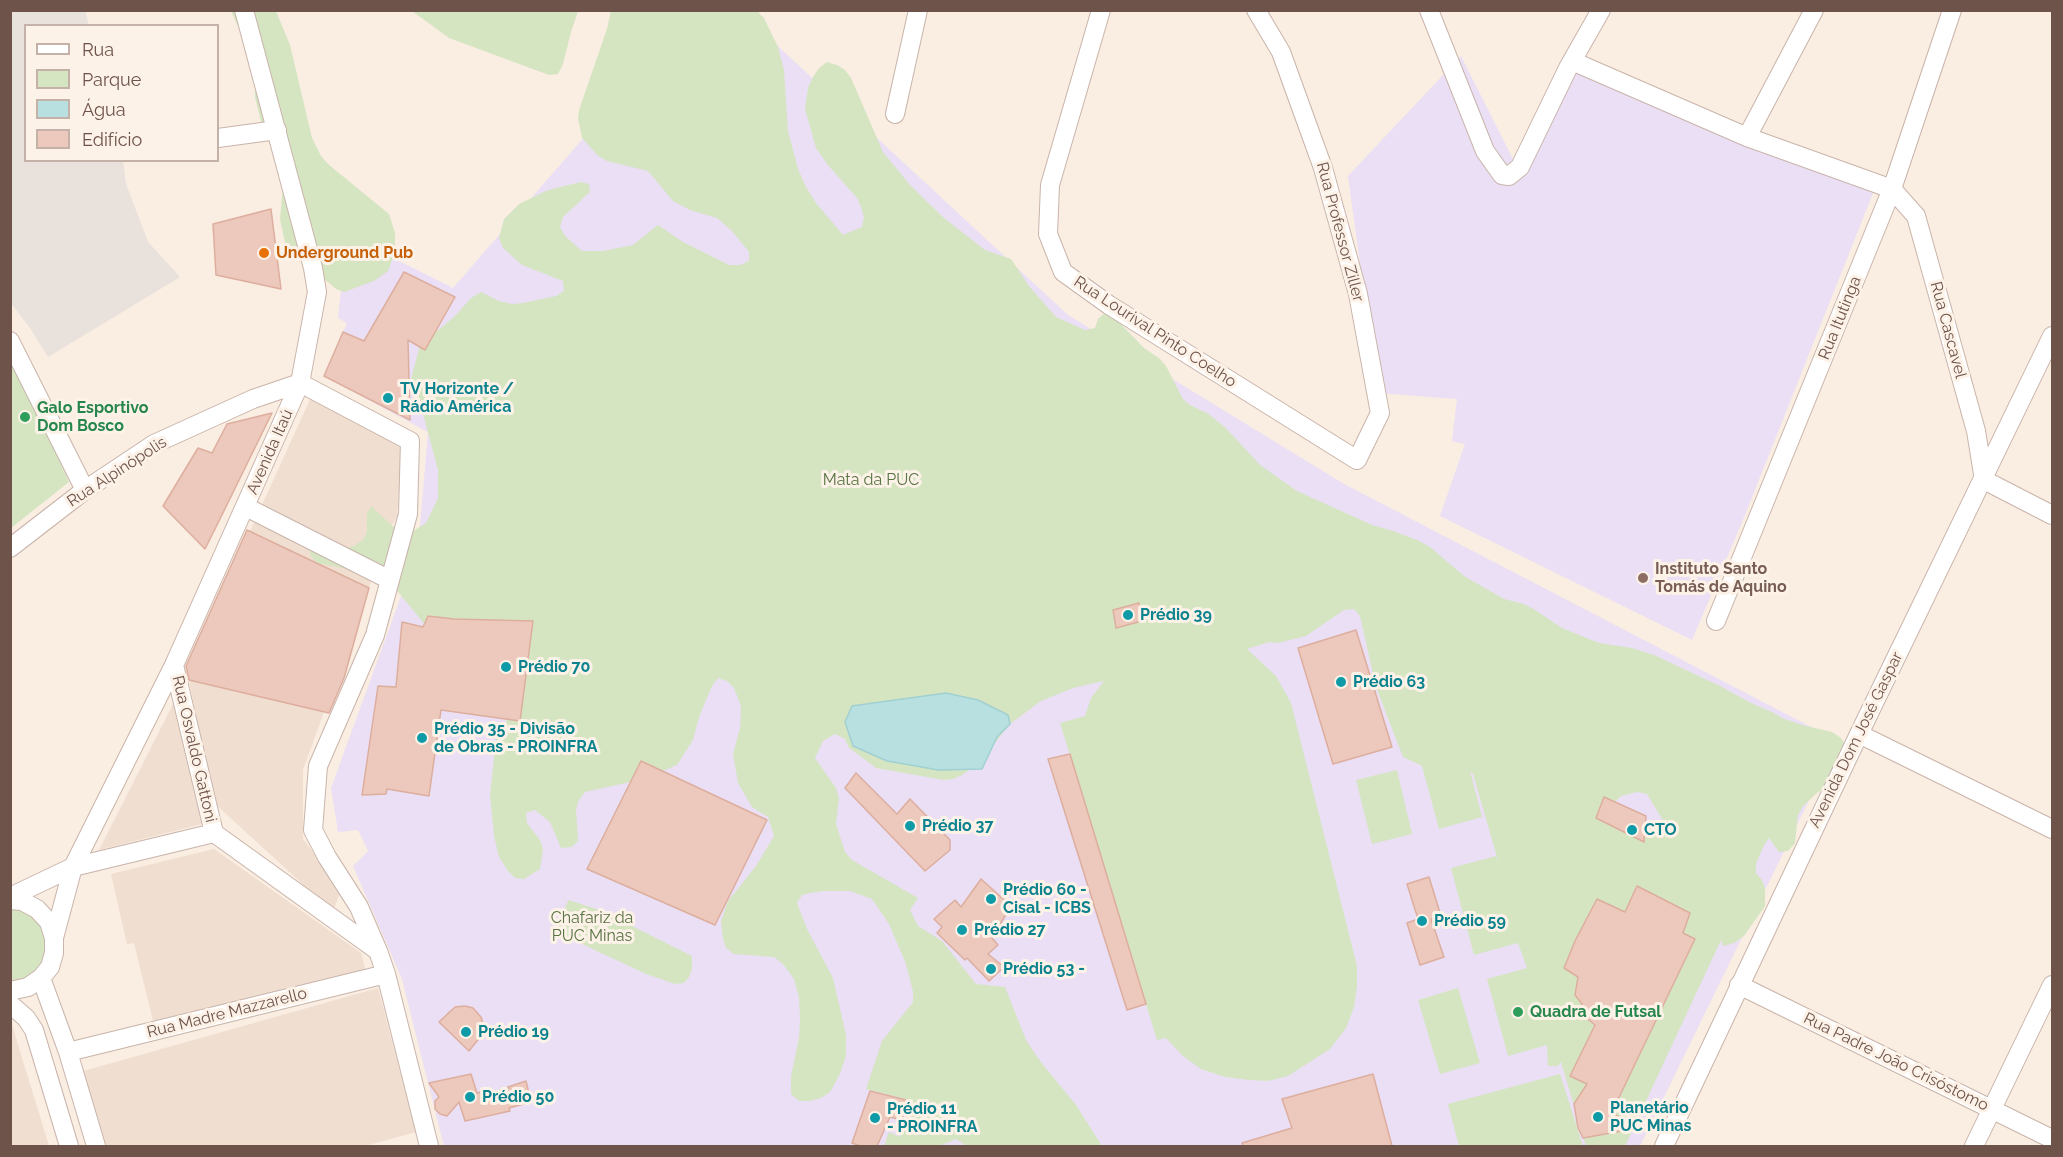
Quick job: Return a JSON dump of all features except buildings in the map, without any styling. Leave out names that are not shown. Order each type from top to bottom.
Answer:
[{"type":"street","name":"Avenida Itaú","points":[[41,978],[50,967],[54,953],[54,938],[73,867],[174,665],[300,383],[317,291],[313,268],[244,10]]},
{"type":"street","points":[[895,114],[918,10]]},
{"type":"street","name":"Rua Lourival Pinto Coelho","points":[[1101,10],[1050,185],[1048,234],[1062,272],[1109,305],[1357,460]]},
{"type":"street","name":"Rua Professor Ziller","points":[[1256,10],[1281,52],[1320,157],[1358,294],[1380,413],[1357,460]]},
{"type":"street","points":[[1429,10],[1485,151],[1502,175],[1509,176],[1520,167],[1572,61],[1601,10]]},
{"type":"street","points":[[1747,137],[1814,10]]},
{"type":"street","name":"Rua Itutinga","points":[[1716,621],[1892,189],[1952,10]]},
{"type":"street","points":[[1572,61],[1747,137],[1892,189]]},
{"type":"street","points":[[219,138],[277,130]]},
{"type":"street","name":"Rua Cascavel","points":[[1892,189],[1916,216],[1976,431],[1984,480]]},
{"type":"street","name":"Avenida Dom José Gaspar","points":[[1664,1146],[1859,734],[2052,336]]},
{"type":"street","points":[[10,341],[85,490]]},
{"type":"street","points":[[300,383],[410,441],[408,514],[375,635],[318,766],[313,830],[327,857],[359,906],[378,951],[386,974],[426,1146]]},
{"type":"street","name":"Rua Alpinópolis","points":[[10,548],[85,490],[154,444],[253,399],[300,383]]},
{"type":"street","points":[[1984,480],[2052,515]]},
{"type":"street","points":[[246,507],[390,580]]},
{"type":"street","name":"Rua Osvaldo Gattoni","points":[[174,665],[214,833]]},
{"type":"street","points":[[1859,734],[2052,829]]},
{"type":"street","points":[[10,898],[73,867],[214,833],[378,951]]},
{"type":"street","points":[[10,898],[37,909],[49,922],[54,938]]},
{"type":"street","name":"Rua Madre Mazzarello","points":[[68,1052],[386,974]]},
{"type":"street","points":[[10,991],[28,987],[41,978],[68,1052],[96,1146]]},
{"type":"street","name":"Rua Padre João Crisóstomo","points":[[1739,985],[2052,1139]]},
{"type":"street","points":[[1974,1146],[2052,985]]},
{"type":"street","points":[[10,1004],[26,1018],[34,1030],[69,1146]]},
{"type":"shaded area","points":[[11,10],[85,11],[89,24],[24,24],[24,162],[123,162],[126,184],[148,242],[180,277],[48,357],[11,303]]},
{"type":"shaded area","points":[[694,11],[740,11],[1068,315],[1344,484],[1838,741],[1640,1146],[444,1146],[402,979],[353,866],[368,851],[358,830],[338,832],[331,788],[418,550],[428,432],[324,376],[347,323],[338,318],[347,235],[453,288]]},
{"type":"shaded area","points":[[1461,56],[1520,173],[1569,67],[1875,188],[1745,515],[1692,640],[1440,516],[1465,444],[1452,441],[1457,399],[1378,393],[1348,176]]},
{"type":"shaded area","points":[[313,393],[402,445],[397,517],[391,527],[303,770],[303,839],[341,889],[333,912],[212,801],[187,669]]},
{"type":"shaded area","points":[[173,704],[202,824],[99,850]]},
{"type":"shaded area","points":[[214,849],[361,953],[367,975],[153,1021],[134,943],[127,944],[111,874]]},
{"type":"shaded area","points":[[378,988],[416,1132],[365,1146],[101,1146],[80,1072]]},
{"type":"shaded area","points":[[10,1024],[12,1025],[49,1146],[11,1146]]},
{"type":"green space","points":[[231,11],[276,11],[290,45],[312,138],[321,156],[389,214],[395,233],[395,252],[388,271],[374,281],[344,292],[336,289],[292,252],[285,243],[280,219],[283,186],[282,163],[262,126],[255,97],[255,77],[247,46]]},
{"type":"green space","points":[[412,11],[578,11],[563,64],[558,74],[549,75],[449,38]]},
{"type":"green space","name":"Mata da PUC","points":[[611,11],[757,11],[764,18],[778,47],[784,70],[788,131],[798,169],[816,203],[843,235],[862,227],[864,217],[861,207],[857,198],[816,148],[805,109],[808,88],[813,77],[827,62],[845,70],[851,78],[883,152],[910,185],[944,218],[985,250],[1011,259],[1029,286],[1056,317],[1085,330],[1095,328],[1098,319],[1106,312],[1114,317],[1144,348],[1166,366],[1183,399],[1225,427],[1260,465],[1297,491],[1372,525],[1417,540],[1430,547],[1464,576],[1504,599],[1524,604],[1562,628],[1599,643],[1632,648],[1654,655],[1782,718],[1832,732],[1841,738],[1846,746],[1833,782],[1803,806],[1798,815],[1795,843],[1788,851],[1779,852],[1769,838],[1764,845],[1756,864],[1756,873],[1765,888],[1765,906],[1744,936],[1734,943],[1723,946],[1721,940],[1625,1146],[1586,1146],[1561,1062],[1558,1066],[1548,1066],[1547,1045],[1508,1056],[1487,979],[1527,968],[1518,943],[1474,955],[1451,868],[1496,856],[1499,864],[1473,774],[1470,771],[1482,817],[1439,829],[1422,766],[1403,757],[1376,687],[1360,616],[1354,609],[1344,610],[1306,636],[1278,643],[1269,642],[1247,649],[1276,676],[1291,703],[1357,966],[1354,1007],[1346,1028],[1330,1049],[1288,1076],[1268,1081],[1225,1077],[1201,1069],[1183,1056],[1166,1038],[1157,1040],[1060,723],[1085,716],[1091,698],[1104,681],[1073,688],[1041,701],[1010,724],[978,764],[953,779],[944,780],[876,768],[849,748],[845,739],[835,734],[823,741],[815,758],[836,788],[839,798],[836,824],[845,852],[852,860],[918,898],[910,910],[918,926],[942,941],[976,984],[1005,987],[1026,1040],[1076,1105],[1102,1146],[967,1146],[956,1139],[939,1146],[884,1146],[889,1132],[900,1137],[913,1101],[866,1089],[882,1041],[913,1002],[913,992],[906,964],[889,924],[872,899],[850,891],[810,893],[802,895],[797,903],[807,929],[833,978],[846,1035],[846,1056],[840,1074],[830,1092],[810,1101],[799,1101],[791,1094],[791,1076],[799,1038],[800,1019],[799,997],[794,979],[783,964],[774,957],[734,954],[726,948],[723,939],[721,921],[728,901],[756,866],[774,836],[768,817],[752,807],[738,783],[733,754],[740,728],[741,706],[734,688],[727,681],[718,678],[712,686],[699,717],[693,740],[677,765],[644,779],[585,792],[576,809],[578,841],[572,847],[561,848],[550,822],[535,810],[526,813],[527,823],[540,840],[543,850],[540,869],[524,879],[515,878],[508,871],[499,857],[494,836],[490,795],[496,739],[513,712],[435,637],[381,571],[348,569],[317,563],[311,556],[309,548],[345,548],[354,546],[363,540],[367,532],[367,514],[371,506],[398,531],[408,534],[426,523],[438,498],[438,470],[420,403],[411,379],[420,345],[454,317],[471,298],[481,292],[499,301],[512,304],[556,296],[564,291],[563,281],[522,265],[503,248],[499,238],[504,219],[519,204],[548,190],[581,182],[589,184],[590,192],[563,217],[560,227],[565,236],[582,251],[603,251],[633,245],[658,225],[683,242],[729,265],[740,265],[749,261],[749,252],[732,231],[717,218],[690,210],[673,201],[648,171],[607,161],[598,156],[582,138],[578,118],[579,110]],"holes":[[[1637,792],[1647,794],[1665,824],[1667,831],[1619,817],[1614,803],[1621,796]]]},
{"type":"green space","name":"Galo Esportivo Dom Bosco","points":[[10,352],[69,482],[11,528],[10,528]]},
{"type":"green space","points":[[1397,770],[1412,834],[1372,844],[1356,780]]},
{"type":"green space","points":[[10,900],[49,922],[50,967],[10,991]]},
{"type":"green space","name":"Chafariz da PUC Minas","points":[[569,900],[602,911],[692,956],[692,969],[689,977],[684,983],[675,984],[646,974],[552,930]]},
{"type":"green space","points":[[1458,988],[1480,1063],[1440,1074],[1418,1000]]},
{"type":"green space","points":[[1560,1074],[1583,1146],[1459,1146],[1448,1104]]},
{"type":"water","points":[[946,693],[978,700],[1008,715],[1010,724],[997,737],[982,769],[938,770],[887,761],[853,746],[845,722],[852,706]]},
{"type":"place","name":"Underground Pub","points":[[264,253]]},
{"type":"place","name":"TV Horizonte / Rádio América","points":[[388,398]]},
{"type":"place","name":"Galo Esportivo Dom Bosco","points":[[25,417]]},
{"type":"place","name":"Instituto Santo Tomás de Aquino","points":[[1643,578]]},
{"type":"place","name":"Prédio 39","points":[[1128,615]]},
{"type":"place","name":"Prédio 70","points":[[506,667]]},
{"type":"place","name":"Prédio 63","points":[[1341,682]]},
{"type":"place","name":"Prédio 35 - Divisão de Obras - PROINFRA","points":[[422,738]]},
{"type":"place","name":"Prédio 37","points":[[910,826]]},
{"type":"place","name":"CTO","points":[[1632,830]]},
{"type":"place","name":"Prédio 60 - Cisal - ICBS","points":[[991,899]]},
{"type":"place","name":"Prédio 59","points":[[1422,921]]},
{"type":"place","name":"Prédio 27","points":[[962,930]]},
{"type":"place","name":"Prédio 53 -","points":[[991,969]]},
{"type":"place","name":"Quadra de Futsal","points":[[1518,1012]]},
{"type":"place","name":"Prédio 19","points":[[466,1032]]},
{"type":"place","name":"Prédio 50","points":[[470,1097]]},
{"type":"place","name":"Planetário PUC Minas","points":[[1598,1117]]},
{"type":"place","name":"Prédio 11 - PROINFRA","points":[[875,1118]]}]
